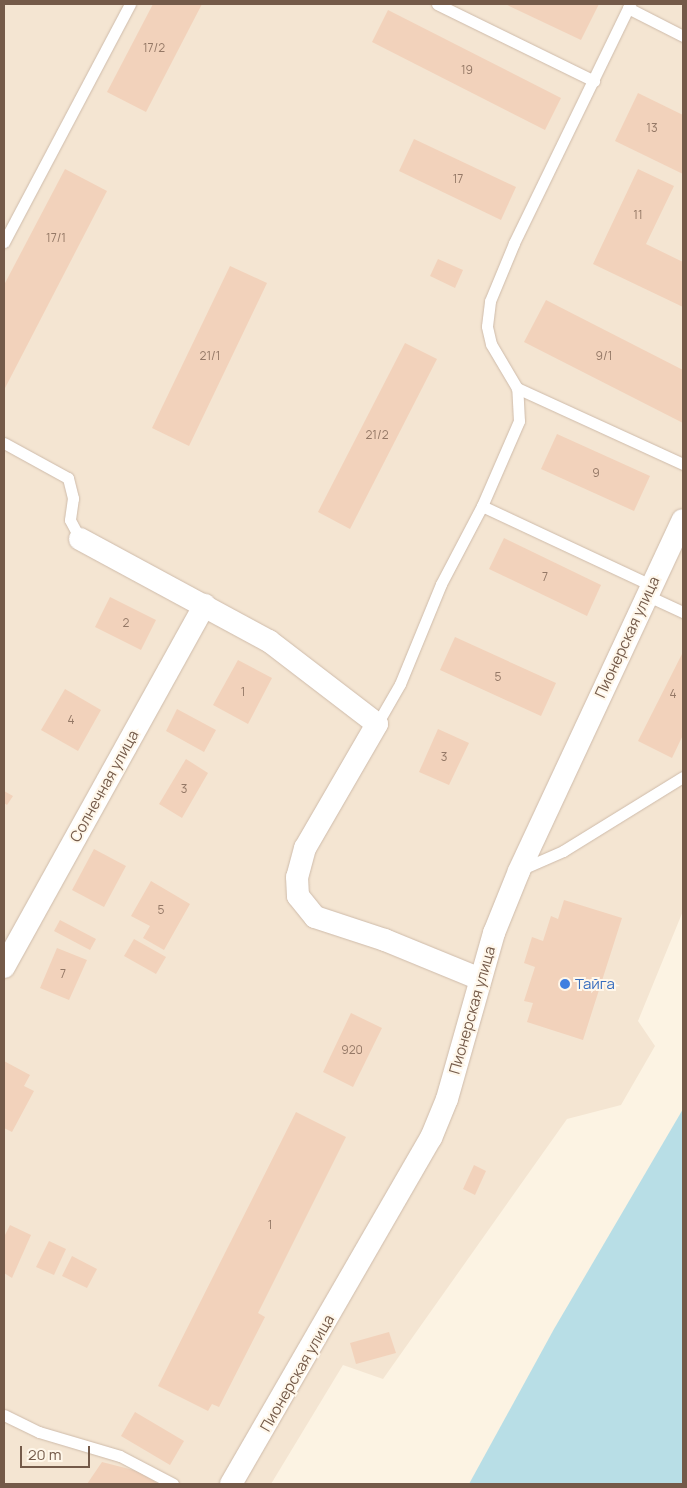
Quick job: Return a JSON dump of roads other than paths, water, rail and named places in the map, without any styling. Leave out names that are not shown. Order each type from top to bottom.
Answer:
[{"type":"street","name":"Пионерская улица","points":[[232,1484],[431,1138],[446,1099],[480,979],[518,871],[683,520]]},
{"type":"street","points":[[80,540],[270,641],[377,724],[305,848],[297,877],[298,896],[315,917],[384,940],[480,979]]},
{"type":"street","name":"Солнечная улица","points":[[4,967],[205,605]]},
{"type":"lane","points":[[4,242],[130,4]]},
{"type":"lane","points":[[437,4],[594,82]]},
{"type":"lane","points":[[377,724],[400,684],[441,584],[482,506],[519,421],[517,388],[492,344],[487,326],[490,301],[514,243],[594,82],[629,6],[683,36]]},
{"type":"lane","points":[[517,388],[683,464]]},
{"type":"lane","points":[[4,443],[68,478],[73,498],[70,520],[80,540]]},
{"type":"lane","points":[[482,506],[649,590],[683,612]]},
{"type":"lane","points":[[518,871],[563,852],[683,777]]},
{"type":"lane","points":[[4,1415],[39,1432],[120,1456],[173,1484]]},
{"type":"water","points":[[683,1109],[683,1484],[469,1484],[554,1329]]},
{"type":"place","name":"Тайга","points":[[565,984]]}]
